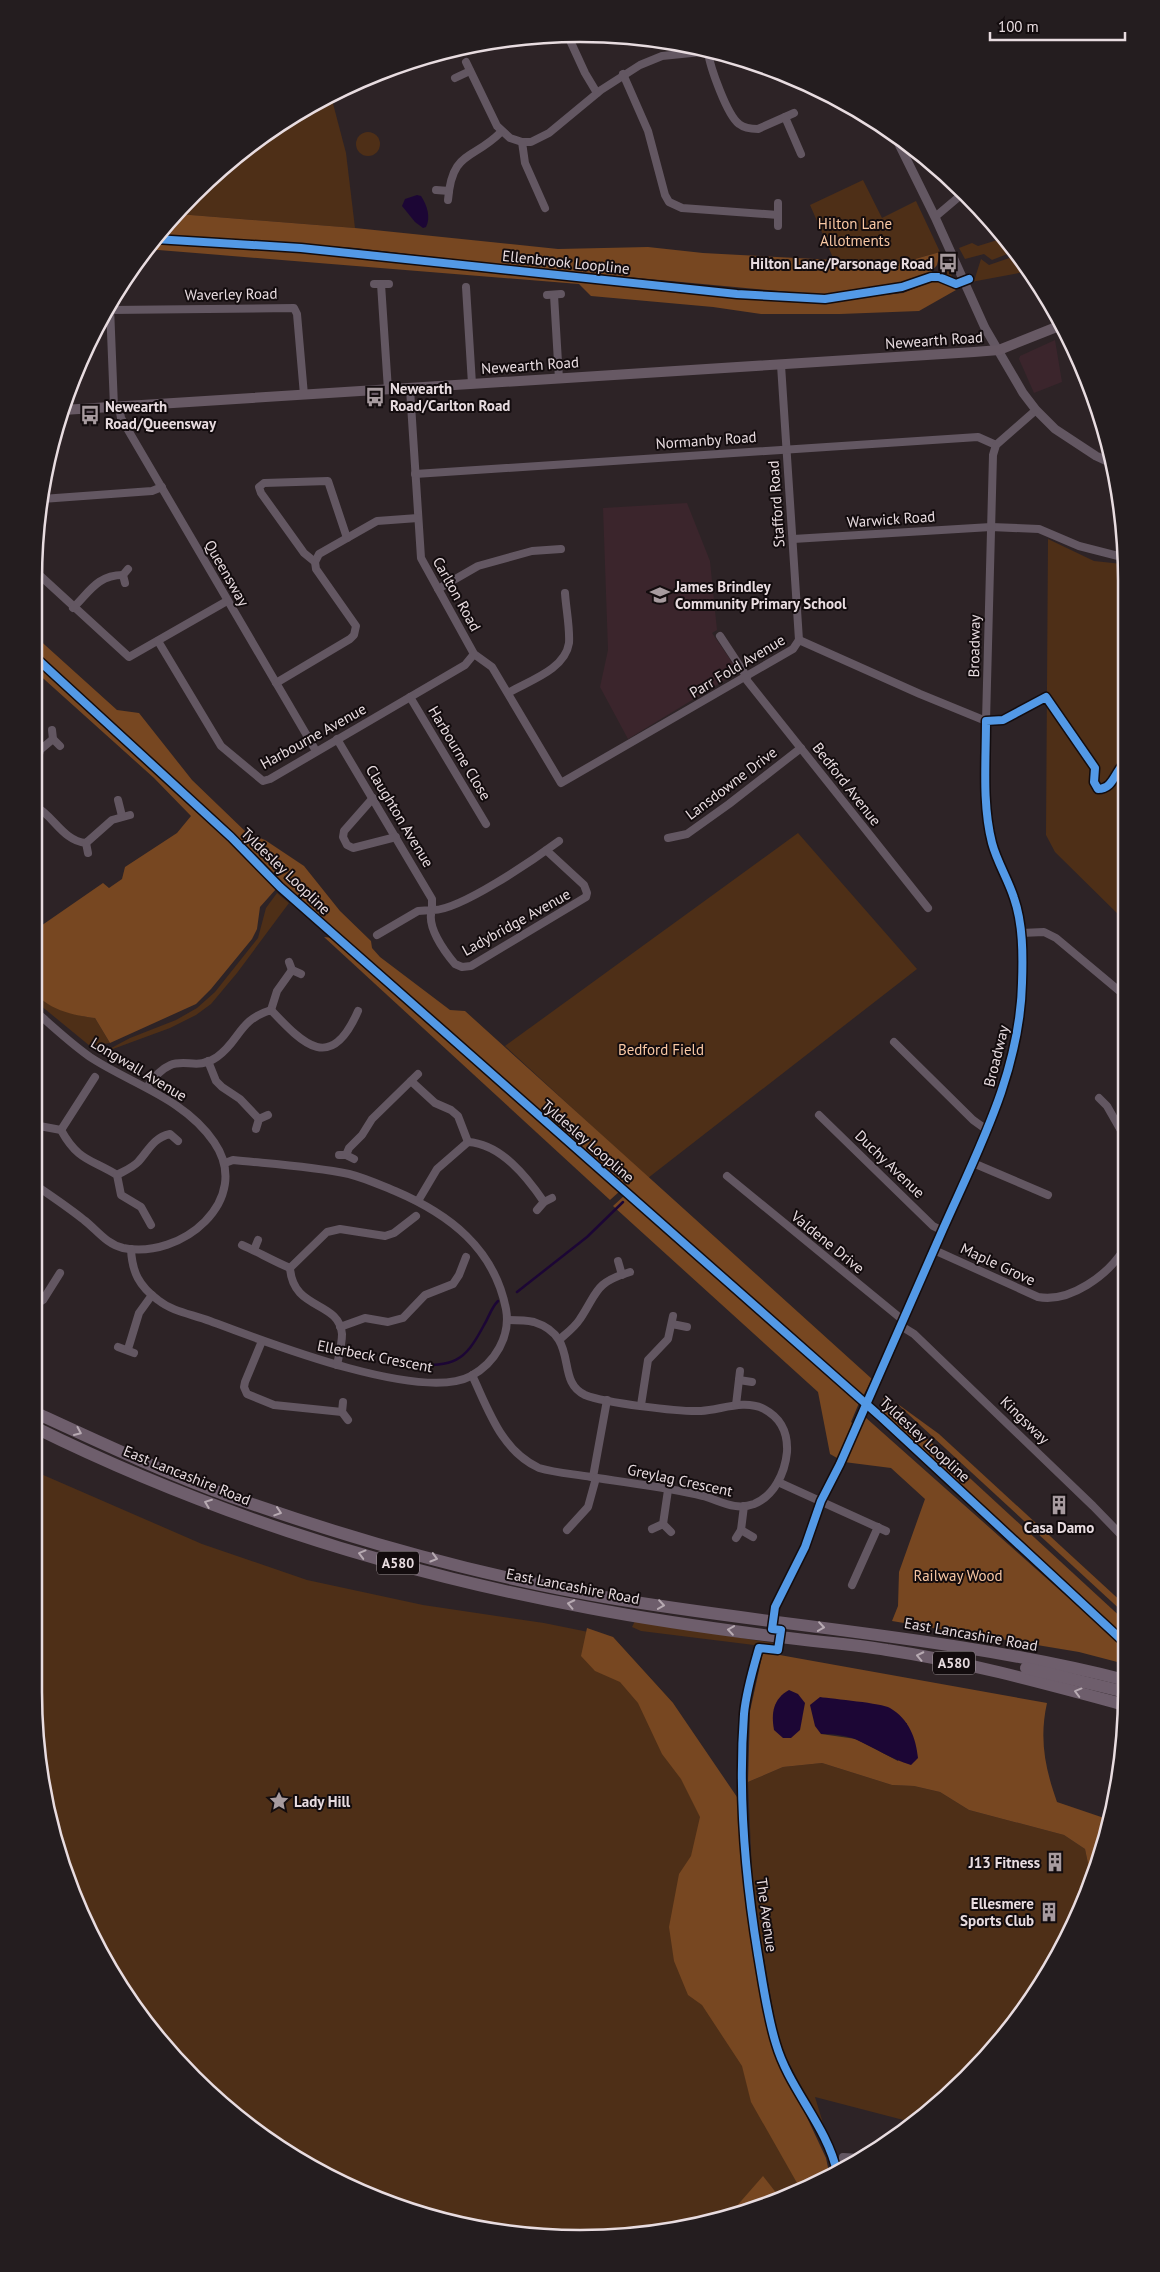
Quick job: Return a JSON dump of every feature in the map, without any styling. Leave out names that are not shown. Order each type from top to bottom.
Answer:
[{"type":"highway","name":"East Lancashire Road","points":[[42,1416],[231,1496],[344,1533],[448,1562],[609,1598],[941,1643],[1118,1679]]},
{"type":"highway","name":"East Lancashire Road","points":[[42,1430],[211,1504],[354,1551],[441,1575],[588,1608],[780,1637],[888,1650],[1024,1678],[1117,1703]]},
{"type":"highway","points":[[970,1649],[993,1660],[1118,1690]]},
{"type":"main road","name":"Newearth Road","points":[[70,410],[999,350],[1054,328]]},
{"type":"street","points":[[571,43],[585,73],[598,93]]},
{"type":"street","points":[[466,62],[494,122],[501,132],[522,142],[531,142],[549,134],[623,74],[662,56],[687,53]]},
{"type":"street","points":[[710,59],[711,69],[731,113],[739,124],[751,129],[758,128],[794,113]]},
{"type":"street","points":[[455,78],[470,71]]},
{"type":"street","points":[[623,74],[648,131],[661,186],[670,202],[682,208],[778,215]]},
{"type":"street","points":[[785,117],[801,154]]},
{"type":"street","points":[[436,190],[449,195],[452,174],[460,162],[492,141],[501,132]]},
{"type":"street","points":[[522,142],[523,157],[545,208]]},
{"type":"street","points":[[902,150],[935,217],[985,328],[1023,393],[1036,410],[1055,429],[1103,459]]},
{"type":"street","points":[[541,200],[550,196]]},
{"type":"street","points":[[935,217],[958,198]]},
{"type":"street","points":[[778,203],[778,226]]},
{"type":"street","points":[[381,284],[388,390]]},
{"type":"street","points":[[466,287],[472,384]]},
{"type":"street","points":[[554,295],[559,379]]},
{"type":"street","name":"Waverley Road","points":[[117,308],[294,308],[297,314],[304,395]]},
{"type":"street","points":[[111,319],[116,407]]},
{"type":"street","name":"Stafford Road","points":[[781,365],[799,640]]},
{"type":"street","name":"Carlton Road","points":[[410,389],[421,558],[474,654],[492,667],[561,783]]},
{"type":"street","name":"Queensway","points":[[116,407],[316,751]]},
{"type":"street","points":[[996,445],[1036,410]]},
{"type":"street","name":"Normanby Road","points":[[415,474],[978,437],[996,445]]},
{"type":"street","name":"Broadway","points":[[877,1378],[987,1130],[1007,1076],[1018,1031],[1022,985],[1021,933],[1015,899],[995,853],[989,829],[986,800],[986,721],[993,455],[996,445]]},
{"type":"street","points":[[315,562],[304,553],[261,493],[259,487],[262,484],[328,482],[347,538]]},
{"type":"street","points":[[49,498],[152,491],[162,487]]},
{"type":"street","points":[[276,683],[350,639],[356,631],[354,622],[316,569],[315,562],[319,554],[377,521],[418,518]]},
{"type":"street","name":"Warwick Road","points":[[793,539],[991,526],[1045,530],[1079,546],[1117,556]]},
{"type":"street","points":[[438,589],[478,566],[532,551],[560,548]]},
{"type":"street","points":[[73,608],[100,580],[110,575],[126,572],[125,584]]},
{"type":"street","points":[[42,578],[126,657],[131,657],[227,600]]},
{"type":"street","points":[[508,693],[556,666],[564,657],[569,637],[562,604],[565,593]]},
{"type":"street","name":"Bedford Avenue","points":[[720,636],[746,677],[928,908]]},
{"type":"street","name":"Parr Fold Avenue","points":[[561,783],[793,649],[799,640],[986,721]]},
{"type":"street","name":"Harbourne Avenue","points":[[158,641],[217,741],[263,781],[270,779],[337,738],[466,665],[474,654]]},
{"type":"street","name":"Harbourne Close","points":[[410,697],[486,824]]},
{"type":"street","points":[[52,730],[53,739],[60,746]]},
{"type":"street","name":"Claughton Avenue","points":[[337,738],[431,895],[433,902],[432,910]]},
{"type":"street","points":[[42,748],[53,739]]},
{"type":"street","name":"Lansdowne Drive","points":[[668,838],[676,840],[687,834],[801,748]]},
{"type":"street","points":[[373,798],[344,831],[343,837],[347,845],[353,848],[396,837]]},
{"type":"street","points":[[86,843],[112,820],[126,815],[118,800]]},
{"type":"street","points":[[42,811],[66,834],[86,843]]},
{"type":"street","points":[[377,936],[418,911],[447,908],[519,870],[559,841]]},
{"type":"street","points":[[86,843],[88,853]]},
{"type":"street","name":"Ladybridge Avenue","points":[[432,910],[430,916],[431,923],[451,959],[460,966],[471,966],[586,897],[587,893],[584,884],[546,850]]},
{"type":"street","points":[[1021,933],[1044,932],[1056,938],[1118,990]]},
{"type":"street","points":[[147,1087],[155,1075],[167,1065],[180,1062],[208,1061],[222,1052],[251,1019],[271,1010],[277,991],[291,966],[301,974]]},
{"type":"street","points":[[271,1010],[302,1042],[320,1047],[340,1042],[357,1024],[358,1011]]},
{"type":"street","name":"Longwall Avenue","points":[[42,1017],[90,1057],[147,1087],[174,1104],[213,1140],[225,1163]]},
{"type":"street","points":[[894,1042],[973,1120],[987,1130]]},
{"type":"street","points":[[319,1056],[320,1047]]},
{"type":"street","points":[[208,1061],[216,1081],[240,1099],[259,1120]]},
{"type":"street","points":[[354,1159],[342,1155],[362,1134],[372,1119],[418,1074]]},
{"type":"street","points":[[61,1130],[85,1085],[95,1077]]},
{"type":"street","points":[[412,1081],[435,1103],[451,1110],[458,1116],[468,1142]]},
{"type":"street","points":[[1099,1098],[1107,1106],[1118,1125]]},
{"type":"street","name":"Duchy Avenue","points":[[820,1114],[933,1226],[942,1231]]},
{"type":"street","points":[[256,1129],[259,1120],[268,1116]]},
{"type":"street","points":[[42,1126],[61,1130],[76,1152],[88,1162],[118,1175]]},
{"type":"street","points":[[118,1175],[137,1162],[150,1145],[161,1136],[170,1134],[178,1141]]},
{"type":"street","points":[[418,1201],[437,1169],[468,1142]]},
{"type":"street","points":[[468,1142],[485,1145],[501,1155],[533,1187],[544,1202]]},
{"type":"street","name":"Ellerbeck Crescent","points":[[131,1249],[134,1272],[138,1280],[152,1295],[181,1312],[204,1318],[262,1341],[337,1365],[430,1382],[456,1381],[472,1375],[490,1362],[499,1350],[508,1320],[503,1295],[483,1253],[467,1234],[451,1221],[418,1201],[351,1175],[303,1166],[233,1160],[225,1163]]},
{"type":"street","points":[[42,1190],[84,1220],[106,1241],[131,1249],[145,1249],[172,1243],[188,1235],[203,1224],[222,1199],[226,1175],[225,1163]]},
{"type":"street","points":[[973,1163],[1048,1195]]},
{"type":"street","points":[[118,1175],[121,1195],[141,1207],[151,1225]]},
{"type":"street","name":"Valdene Drive","points":[[727,1176],[734,1185],[902,1323]]},
{"type":"street","points":[[537,1210],[544,1202],[552,1198]]},
{"type":"street","points":[[290,1268],[326,1232],[340,1229],[385,1236],[394,1233],[402,1221],[416,1216]]},
{"type":"street","points":[[254,1250],[258,1240]]},
{"type":"street","points":[[242,1245],[271,1261],[290,1268]]},
{"type":"street","name":"Maple Grove","points":[[934,1250],[1038,1297],[1048,1299],[1066,1295],[1100,1276],[1118,1256]]},
{"type":"street","points":[[508,1320],[540,1324],[560,1339],[576,1325],[596,1290],[606,1281],[626,1274],[618,1260]]},
{"type":"street","points":[[340,1327],[365,1318],[388,1322],[403,1318],[425,1295],[453,1284],[460,1275],[465,1261],[472,1267]]},
{"type":"street","points":[[290,1268],[293,1283],[303,1297],[331,1313],[340,1327],[341,1345],[337,1365]]},
{"type":"street","points":[[42,1300],[60,1273]]},
{"type":"street","points":[[43,1282],[52,1287]]},
{"type":"street","points":[[118,1347],[131,1351],[139,1313],[152,1295]]},
{"type":"street","points":[[641,1405],[648,1360],[668,1340],[673,1320],[687,1327]]},
{"type":"street","name":"Kingsway","points":[[902,1323],[1094,1506],[1118,1532]]},
{"type":"street","name":"Greylag Crescent","points":[[472,1375],[503,1439],[520,1457],[549,1471],[702,1496],[730,1506],[754,1504],[764,1499],[778,1482],[786,1460],[788,1438],[784,1429],[771,1413],[762,1408],[736,1405],[686,1411],[607,1400],[584,1394],[575,1387],[569,1376],[566,1355],[560,1339]]},
{"type":"street","points":[[262,1341],[244,1382],[247,1394],[274,1405],[342,1412]]},
{"type":"street","points":[[736,1405],[740,1371]]},
{"type":"street","points":[[738,1380],[752,1382]]},
{"type":"street","points":[[567,1530],[580,1523],[591,1502],[607,1400]]},
{"type":"street","points":[[343,1402],[342,1412],[348,1420]]},
{"type":"street","points":[[778,1482],[886,1531]]},
{"type":"street","points":[[668,1490],[663,1524],[670,1532]]},
{"type":"street","points":[[736,1538],[741,1530],[744,1506]]},
{"type":"street","points":[[652,1529],[663,1524]]},
{"type":"street","points":[[852,1585],[878,1527]]},
{"type":"street","points":[[741,1530],[753,1537]]},
{"type":"shaded area","points":[[417,195],[421,196],[428,211],[426,227],[423,228],[415,222],[402,206],[405,199]]},
{"type":"shaded area","points":[[1055,340],[1062,382],[1034,393],[1019,359],[1020,356]]},
{"type":"shaded area","name":"James Brindley Community Primary School","points":[[687,503],[710,561],[717,630],[712,633],[736,668],[735,674],[628,739],[600,687],[608,650],[603,508]]},
{"type":"shaded area","points":[[789,1690],[798,1694],[805,1703],[800,1730],[791,1738],[783,1738],[774,1730],[773,1712],[776,1702]]},
{"type":"shaded area","points":[[820,1697],[885,1706],[897,1712],[907,1723],[913,1736],[918,1758],[911,1765],[853,1738],[821,1734],[815,1726],[810,1705]]},
{"type":"green space","points":[[333,103],[346,153],[355,228],[186,215],[226,176],[253,154],[281,133]]},
{"type":"green space","points":[[368,132],[376,136],[380,144],[376,152],[368,156],[360,152],[356,144],[360,136]]},
{"type":"green space","name":"Hilton Lane Allotments","points":[[863,180],[882,218],[916,201],[940,252],[890,266],[873,267],[834,260],[810,205]]},
{"type":"green space","points":[[186,215],[355,228],[558,249],[648,247],[703,253],[834,260],[873,267],[890,266],[940,252],[937,265],[930,274],[887,287],[821,295],[510,266],[356,248],[168,236]]},
{"type":"green space","points":[[996,241],[1007,254],[992,260],[984,254],[965,259],[959,248],[972,243],[978,246]]},
{"type":"green space","points":[[163,242],[306,251],[742,296],[827,301],[903,293],[938,279],[956,290],[919,311],[761,314],[713,307],[591,296],[579,284],[157,250]]},
{"type":"green space","points":[[1010,258],[1021,273],[971,282],[975,278],[981,259],[989,265]]},
{"type":"green space","points":[[945,261],[955,283],[937,272]]},
{"type":"green space","points":[[1048,539],[1094,561],[1117,563],[1118,914],[1055,852],[1046,835]]},
{"type":"green space","points":[[42,642],[117,710],[139,713],[192,780],[247,833],[265,840],[304,866],[340,911],[371,941],[372,948],[380,957],[450,1010],[465,1011],[872,1379],[862,1398],[283,884],[232,833],[42,657]]},
{"type":"green space","points":[[42,667],[227,838],[276,889],[260,907],[257,929],[252,939],[211,989],[196,1004],[110,1043],[95,1018],[60,1010],[42,999],[42,925],[103,883],[109,888],[122,879],[125,867],[177,833],[191,816],[154,778],[42,677]]},
{"type":"green space","name":"Bedford Field","points":[[798,833],[917,969],[648,1178],[505,1046]]},
{"type":"green space","points":[[277,893],[289,903],[237,973],[211,1004],[196,1015],[170,1028],[102,1053],[130,1038],[176,1020],[197,1008],[215,992],[258,938],[266,908]]},
{"type":"green space","points":[[324,937],[334,938],[620,1191],[610,1200]]},
{"type":"green space","points":[[42,996],[62,1009],[78,1015],[95,1018],[110,1043],[90,1046],[42,1007]]},
{"type":"green space","name":"Railway Wood","points":[[625,1195],[859,1403],[851,1422],[859,1429],[865,1417],[1118,1642],[1118,1662],[1079,1652],[892,1621],[898,1606],[899,1572],[925,1499],[891,1468],[844,1462],[830,1454],[818,1392],[613,1206]]},
{"type":"green space","points":[[883,1398],[1118,1615],[1118,1633],[885,1417]]},
{"type":"green space","points":[[895,1402],[939,1434],[1118,1599],[1118,1608]]},
{"type":"green space","points":[[42,1474],[202,1544],[307,1580],[423,1605],[544,1623],[613,1637],[673,1703],[737,1948],[817,2174],[786,2189],[719,2211],[650,2225],[580,2230],[510,2225],[441,2211],[374,2189],[342,2174],[281,2139],[226,2096],[200,2072],[154,2019],[133,1991],[98,1930],[83,1898],[71,1865],[53,1797],[44,1727],[42,1692]]},
{"type":"green space","points":[[635,1621],[773,1644],[754,1645],[641,1631],[632,1627]]},
{"type":"green space","points":[[587,1628],[613,1637],[673,1703],[737,1797],[745,1895],[760,1988],[774,2047],[826,2158],[828,2168],[797,2184],[751,2102],[742,2066],[702,2005],[688,1995],[674,1961],[669,1927],[679,1874],[691,1856],[700,1817],[681,1779],[662,1754],[638,1703],[620,1682],[595,1671],[581,1656]]},
{"type":"green space","points":[[763,1652],[1047,1703],[1043,1741],[1046,1765],[1057,1802],[1102,1817],[1089,1866],[1085,1849],[1064,1835],[969,1810],[940,1792],[914,1786],[892,1785],[822,1763],[783,1767],[748,1782],[750,1711]],"holes":[[[907,1723],[898,1761],[856,1739],[821,1734]]]},
{"type":"green space","points":[[822,1763],[892,1785],[914,1786],[940,1792],[969,1810],[1064,1835],[1085,1849],[1089,1866],[1077,1898],[1062,1930],[1027,1991],[984,2046],[960,2072],[904,2120],[815,2097],[826,2133],[779,2044],[753,1895],[748,1782],[783,1767]]},
{"type":"green space","points":[[763,2176],[776,2193],[753,2201],[737,2206]]},
{"type":"waterway","points":[[517,1292],[587,1237],[623,1202]]},
{"type":"waterway","points":[[412,1365],[438,1365],[456,1360],[464,1355],[477,1338],[498,1301]]},
{"type":"cycle path","name":"Ellenbrook Loopline","points":[[165,240],[301,248],[737,294],[825,299],[902,287],[931,277],[939,277],[956,284],[969,279]]},
{"type":"cycle path","name":"Tyldesley Loopline","points":[[42,663],[231,837],[280,887],[882,1418],[1118,1637]]},
{"type":"cycle path","name":"Tyldesley Loopline","points":[[835,2165],[817,2123],[782,2061],[773,2033],[766,2000],[753,1925],[742,1805],[742,1744],[746,1697],[759,1648],[778,1650],[781,1630],[772,1629],[775,1607],[805,1547],[821,1501],[840,1464],[983,1140],[995,1110],[1014,1048],[1022,983],[1022,940],[1012,891],[994,850],[989,828],[985,782],[986,721],[1003,720],[1046,697],[1095,768],[1094,782],[1098,789],[1107,787],[1118,772]]},
{"type":"place","name":"Hilton Lane/Parsonage Road","points":[[948,263]]},
{"type":"place","name":"Newearth Road/Carlton Road","points":[[375,397]]},
{"type":"place","name":"Newearth Road/Queensway","points":[[90,415]]},
{"type":"place","name":"James Brindley Community Primary School","points":[[660,595]]},
{"type":"place","name":"Casa Damo","points":[[1059,1505]]},
{"type":"place","name":"Lady Hill","points":[[279,1801]]},
{"type":"place","name":"J13 Fitness","points":[[1055,1862]]},
{"type":"place","name":"Ellesmere Sports Club","points":[[1049,1912]]}]
